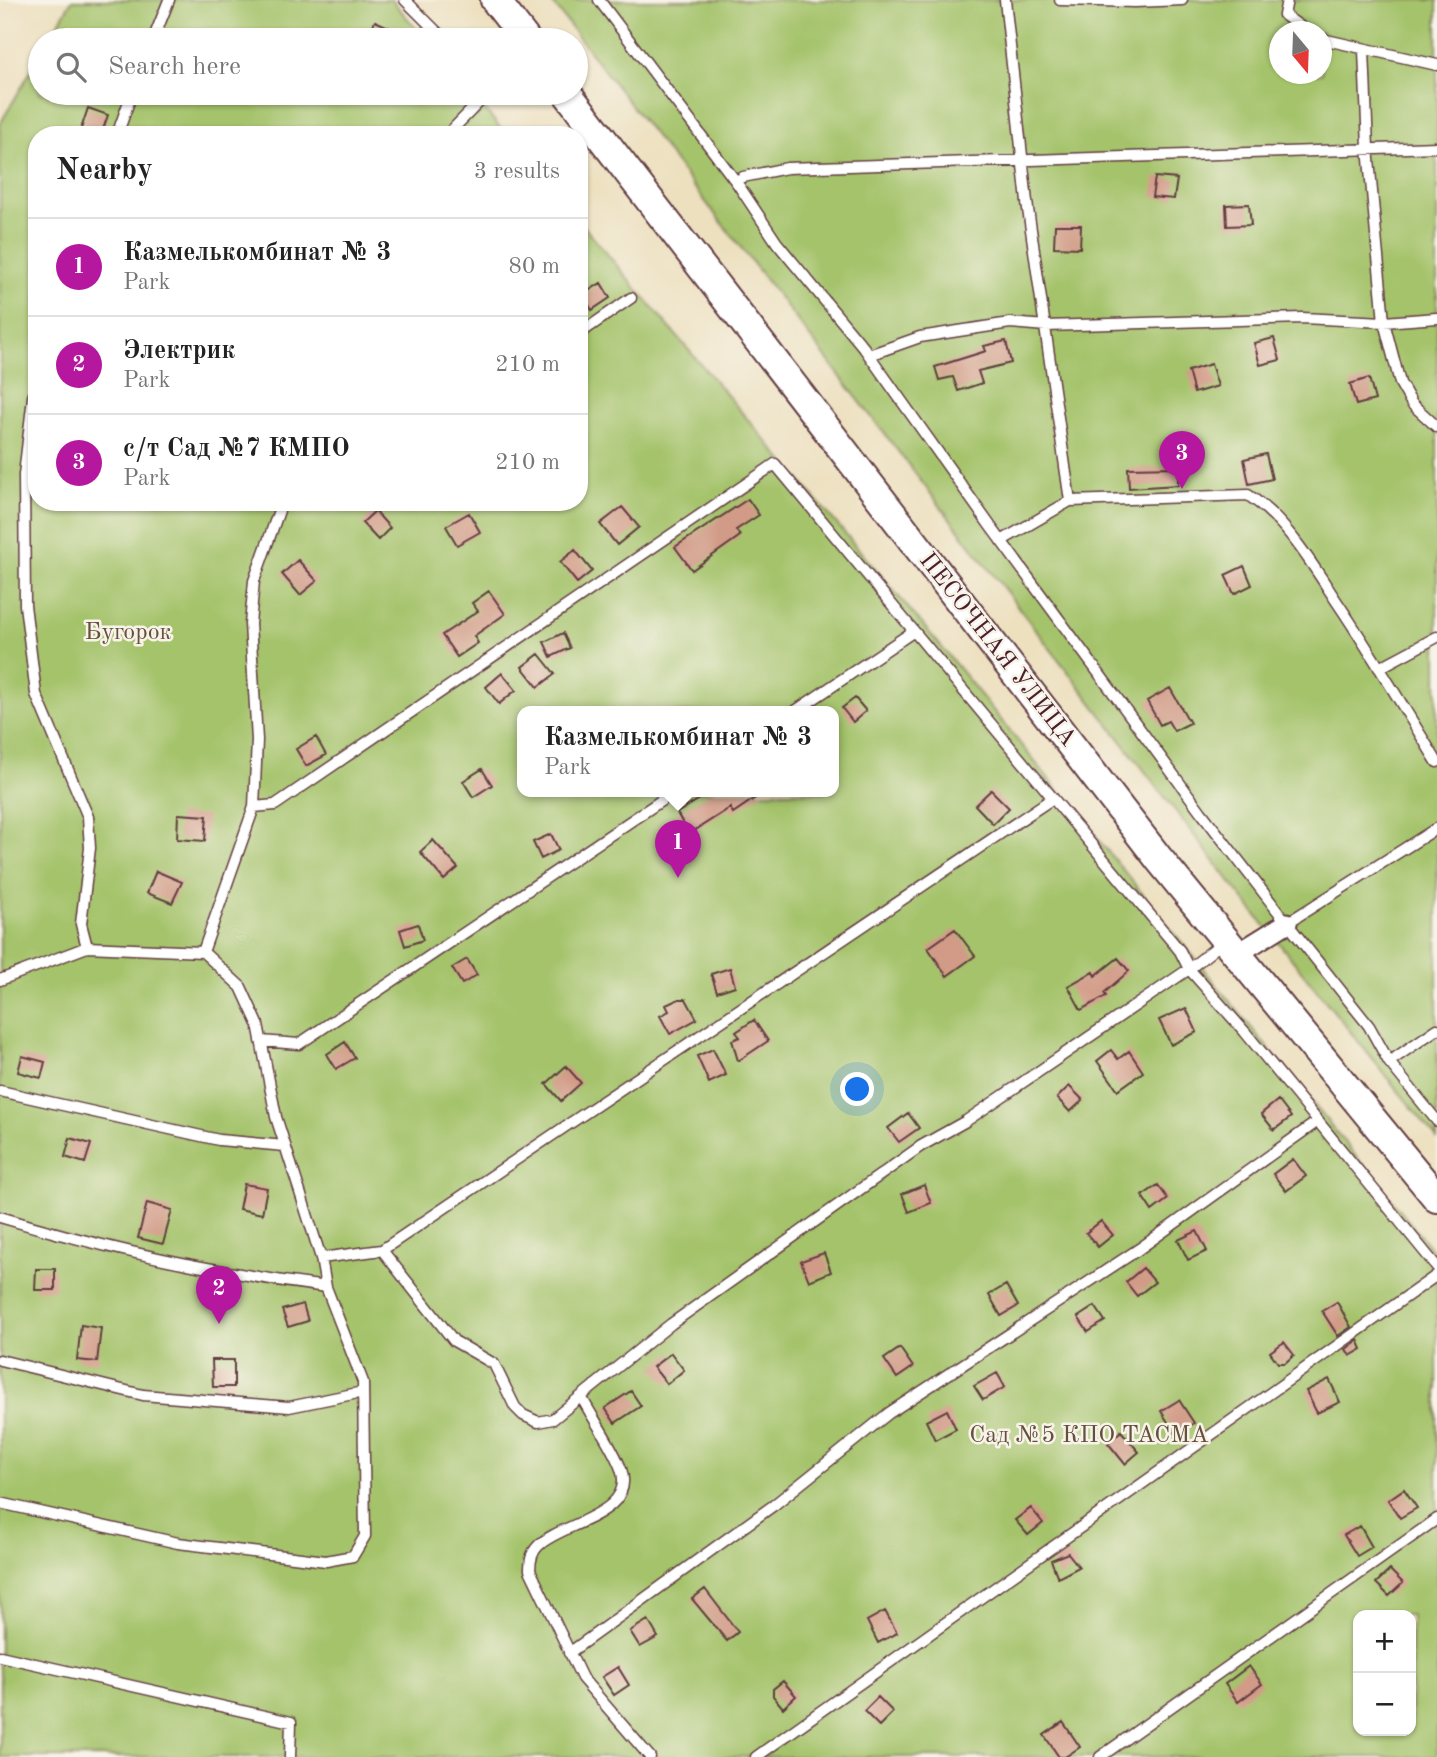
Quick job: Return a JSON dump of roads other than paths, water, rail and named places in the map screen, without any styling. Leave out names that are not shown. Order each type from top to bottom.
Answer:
[{"type":"main road","points":[[495,0],[517,28]]},
{"type":"main road","name":"ПЕСОЧНАЯ УЛИЦА","points":[[576,105],[1159,859],[1437,1198]]},
{"type":"street","points":[[1232,947],[1287,923]]},
{"type":"lane","points":[[158,28],[169,0]]},
{"type":"lane","points":[[405,0],[433,28]]},
{"type":"lane","points":[[599,0],[722,162],[777,243],[869,355],[1001,541],[1201,812],[1369,1026],[1389,1062],[1437,1121]]},
{"type":"lane","points":[[1005,0],[1023,161],[1070,501]]},
{"type":"lane","points":[[1060,0],[1182,0]]},
{"type":"lane","points":[[1286,0],[1284,15],[1292,21]]},
{"type":"lane","points":[[1332,42],[1437,65]]},
{"type":"lane","points":[[1364,50],[1368,148],[1384,322],[1400,383],[1412,404],[1437,427]]},
{"type":"lane","points":[[120,126],[128,105]]},
{"type":"lane","points":[[456,126],[476,105]]},
{"type":"lane","points":[[743,177],[787,169],[1437,147]]},
{"type":"lane","points":[[588,328],[631,298]]},
{"type":"lane","points":[[869,355],[920,337],[1010,323],[1046,326],[1302,317],[1384,322],[1437,318]]},
{"type":"lane","points":[[28,440],[24,475],[25,605],[36,694],[88,817],[90,848],[81,924],[87,947]]},
{"type":"lane","points":[[254,807],[275,805],[775,464],[1181,951],[1189,969],[1245,1032],[1437,1267]]},
{"type":"lane","points":[[1001,541],[1070,501],[1248,495],[1268,508],[1313,566],[1437,762]]},
{"type":"lane","points":[[204,952],[254,807],[257,740],[250,624],[254,581],[279,511]]},
{"type":"lane","points":[[803,706],[914,631]]},
{"type":"lane","points":[[1379,668],[1437,637]]},
{"type":"lane","points":[[261,1041],[299,1044],[667,797]]},
{"type":"lane","points":[[321,1258],[382,1250],[1053,798]]},
{"type":"lane","points":[[1287,923],[1437,828]]},
{"type":"lane","points":[[0,980],[87,947],[204,952],[240,987],[258,1024],[276,1116],[321,1258],[327,1287],[363,1382],[365,1535],[353,1556],[326,1561],[178,1543],[0,1503]]},
{"type":"lane","points":[[382,1250],[454,1341],[494,1364],[515,1407],[523,1415],[538,1422],[553,1419],[671,1324],[921,1146],[966,1121],[1189,969],[1232,947]]},
{"type":"lane","points":[[1389,1062],[1437,1029]]},
{"type":"lane","points":[[0,1091],[219,1140],[285,1146]]},
{"type":"lane","points":[[569,1653],[774,1505],[889,1413],[1139,1249],[1318,1121]]},
{"type":"lane","points":[[0,1217],[118,1248],[265,1279],[327,1287]]},
{"type":"lane","points":[[755,1757],[1437,1275]]},
{"type":"lane","points":[[0,1360],[144,1395],[289,1407],[363,1392]]},
{"type":"lane","points":[[582,1398],[621,1470],[623,1484],[619,1499],[606,1509],[538,1545],[530,1560],[530,1570],[582,1678],[650,1757]]},
{"type":"lane","points":[[1100,1757],[1437,1519]]},
{"type":"lane","points":[[0,1656],[291,1722],[290,1757]]},
{"type":"place","name":"с/т Сад №7 КМПО","points":[[1182,489]]},
{"type":"place","name":"Казмелькомбинат № 3","points":[[678,878]]},
{"type":"place","name":"Электрик","points":[[219,1324]]},
{"type":"park label","name":"Бугорок","points":[[128,633]]},
{"type":"park label","name":"Сад №5 КПО ТАСМА","points":[[1089,1436]]}]
